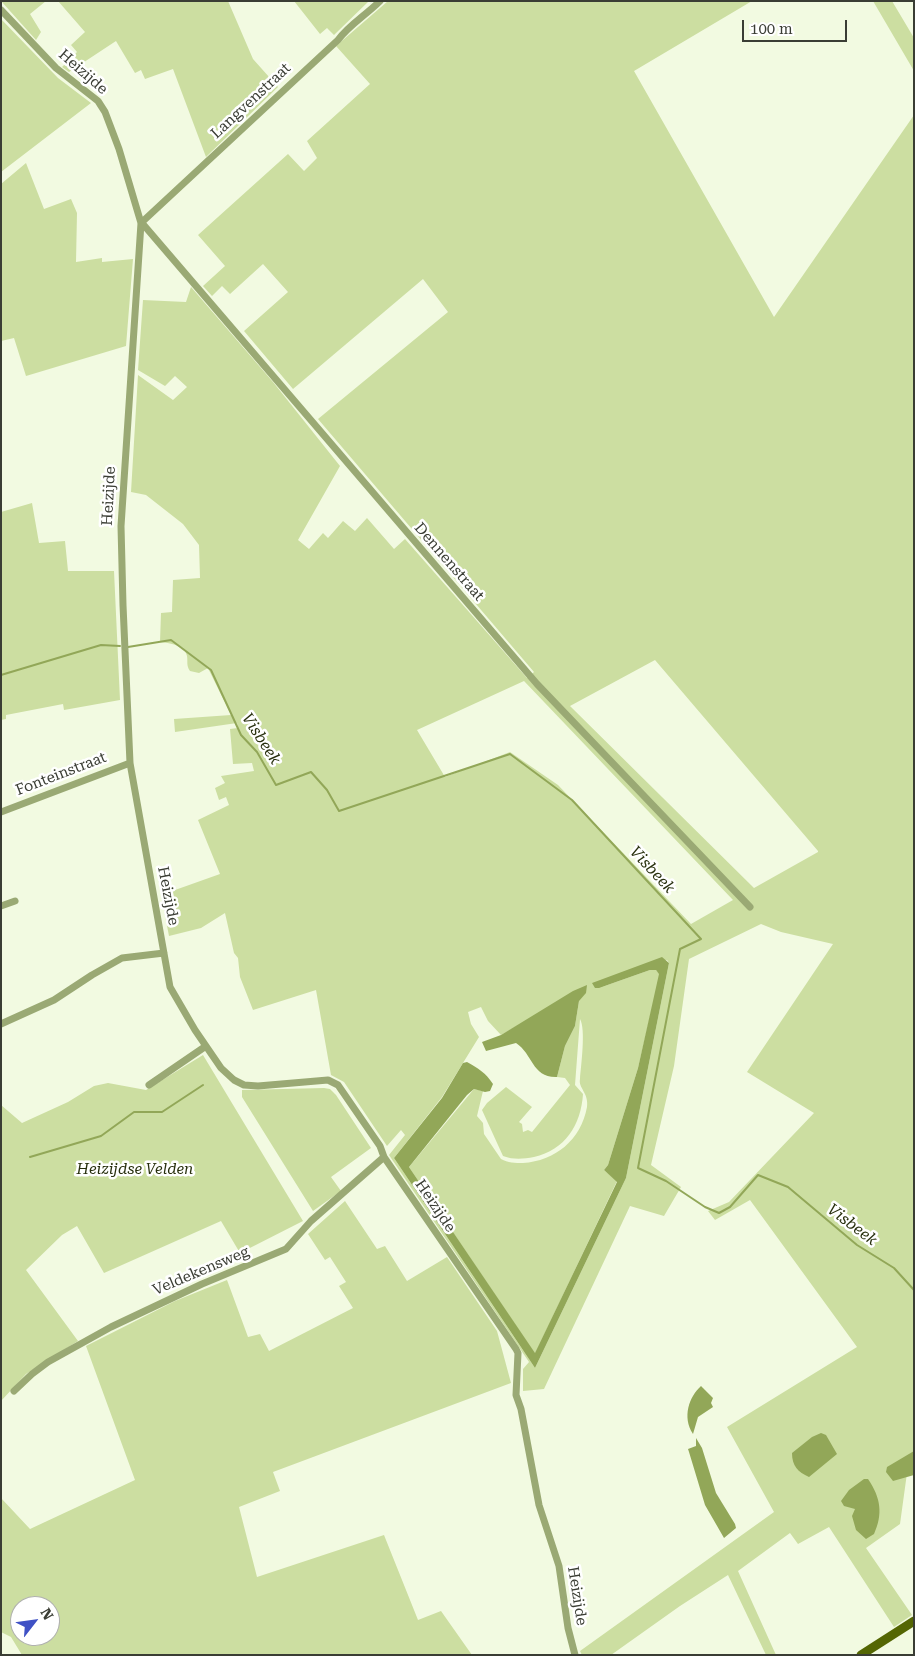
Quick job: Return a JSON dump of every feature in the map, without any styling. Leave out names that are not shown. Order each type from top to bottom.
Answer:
[{"type":"main road","points":[[861,1655],[914,1621]]},
{"type":"street","name":"Langvenstraat","points":[[142,223],[338,40],[345,31],[361,20],[380,1]]},
{"type":"street","name":"Heizijde","points":[[1,10],[56,68],[98,101],[105,112],[119,149],[142,223],[120,526],[130,762],[170,987],[177,1002],[225,1073],[244,1085],[288,1084],[328,1080],[338,1085],[380,1146],[384,1157],[518,1353],[516,1395],[521,1409],[543,1522],[559,1566],[568,1628],[575,1655]]},
{"type":"street","name":"Dennenstraat","points":[[142,223],[537,684],[750,907]]},
{"type":"street","name":"Fonteinstraat","points":[[1,812],[130,762]]},
{"type":"street","points":[[1,906],[15,901]]},
{"type":"street","points":[[1,1024],[54,1000],[122,958],[164,954]]},
{"type":"street","points":[[149,1085],[206,1046]]},
{"type":"street","name":"Veldekensweg","points":[[14,1391],[39,1368],[110,1327],[202,1284],[286,1249],[311,1221],[384,1157]]},
{"type":"green space","points":[[1,1],[46,1],[30,14],[41,32],[36,40]]},
{"type":"green space","points":[[58,1],[228,1],[253,59],[278,87],[206,157],[173,69],[145,79],[141,70],[135,73],[116,41],[69,72],[62,67],[77,52],[71,45],[85,32]]},
{"type":"green space","points":[[294,1],[369,1],[334,35],[327,28],[320,34]]},
{"type":"green space","points":[[388,1],[752,1],[634,71],[774,317],[914,115],[914,1469],[907,1473],[900,1524],[866,1548],[912,1615],[894,1627],[829,1527],[798,1544],[790,1533],[738,1571],[776,1655],[766,1655],[728,1575],[680,1606],[611,1655],[582,1655],[580,1651],[774,1512],[727,1427],[857,1347],[750,1200],[715,1220],[708,1211],[729,1202],[814,1113],[747,1072],[833,944],[781,932],[761,924],[689,959],[674,1066],[651,1165],[681,1187],[664,1216],[630,1206],[544,1389],[523,1391],[523,1369],[529,1362],[389,1155],[405,1135],[401,1130],[387,1146],[344,1082],[331,1075],[316,990],[253,1010],[240,977],[238,958],[234,953],[225,913],[201,928],[169,936],[161,895],[220,874],[198,820],[229,805],[226,797],[219,800],[215,788],[225,783],[221,776],[254,771],[252,763],[233,764],[230,729],[238,728],[237,723],[175,732],[174,719],[231,715],[208,668],[199,673],[190,671],[186,652],[183,649],[176,645],[160,642],[161,613],[172,612],[173,580],[200,578],[199,545],[183,524],[146,495],[131,492],[138,375],[173,400],[187,387],[175,376],[165,386],[138,370],[143,300],[186,302],[191,287],[273,382],[340,466],[298,540],[309,549],[323,533],[328,538],[343,521],[355,531],[367,518],[394,549],[405,539],[527,678],[534,672],[318,419],[448,312],[423,279],[293,389],[244,331],[288,292],[263,264],[230,294],[222,286],[212,296],[203,286],[225,266],[198,235],[288,154],[304,171],[317,158],[307,141],[370,84],[336,46]],"holes":[[[655,660],[818,851],[818,852],[754,888],[570,706]],[[524,681],[733,900],[691,924],[558,785],[510,752],[445,777],[417,730]],[[667,960],[669,963],[626,1178],[535,1368],[394,1158],[442,1097],[479,1037],[471,1024],[468,1012],[481,1007],[488,1021],[501,1035],[531,1018],[579,1001],[575,1026],[565,1046],[557,1077],[565,1078],[570,1085],[532,1132],[528,1130],[523,1132],[522,1124],[519,1122],[532,1107],[506,1087],[487,1103],[482,1110],[503,1156],[518,1159],[534,1157],[545,1154],[563,1142],[575,1126],[582,1105],[583,1094],[575,1085],[580,1019],[583,1031],[580,1082],[587,1107],[579,1129],[565,1147],[546,1158],[535,1161],[514,1163],[501,1159],[484,1134],[483,1123],[477,1116],[483,1091],[474,1089],[409,1167],[535,1354],[617,1181],[604,1170],[608,1165],[638,1068],[660,974],[656,970],[650,970],[599,988]]]},
{"type":"green space","points":[[873,1],[892,1],[914,38],[914,71]]},
{"type":"green space","points":[[1,19],[58,78],[91,103],[1,172]]},
{"type":"green space","points":[[26,163],[44,209],[71,199],[77,213],[76,262],[102,258],[102,262],[133,259],[126,346],[26,376],[14,338],[1,341],[1,184]]},
{"type":"green space","points":[[32,503],[39,543],[65,541],[68,571],[114,571],[120,700],[64,710],[63,704],[6,715],[6,719],[1,720],[1,512]]},
{"type":"green space","name":"Heizijdse Velden","points":[[203,1055],[303,1221],[240,1253],[221,1221],[104,1273],[77,1226],[62,1235],[26,1270],[78,1341],[26,1374],[1,1401],[1,1105],[22,1123],[68,1102],[94,1086],[108,1083],[146,1090]]},
{"type":"green space","points":[[330,1089],[336,1095],[371,1148],[331,1177],[341,1191],[313,1211],[242,1097],[242,1090]]},
{"type":"green space","points":[[345,1201],[377,1249],[385,1246],[407,1281],[447,1257],[497,1331],[511,1383],[273,1472],[280,1491],[239,1507],[257,1577],[384,1535],[418,1620],[441,1611],[472,1655],[22,1655],[16,1646],[60,1646],[60,1596],[10,1596],[10,1636],[1,1632],[1,1498],[30,1529],[135,1480],[86,1346],[175,1301],[227,1280],[248,1337],[260,1334],[269,1351],[353,1308],[339,1286],[346,1282],[330,1257],[325,1260],[308,1234]]},
{"type":"shaded area","points":[[662,957],[669,963],[626,1178],[535,1368],[394,1158],[442,1098],[463,1063],[471,1064],[488,1077],[493,1084],[490,1091],[485,1092],[474,1089],[467,1095],[409,1167],[535,1353],[617,1182],[604,1170],[608,1165],[638,1068],[659,974],[656,970],[650,970],[599,988],[595,988],[592,983]]},
{"type":"shaded area","points":[[587,985],[586,993],[579,1001],[575,1026],[565,1046],[557,1077],[542,1074],[516,1043],[486,1051],[482,1042],[501,1035],[573,991]]},
{"type":"shaded area","points":[[701,1386],[713,1398],[711,1403],[713,1407],[698,1417],[693,1434],[688,1421],[688,1408],[693,1396]]},
{"type":"shaded area","points":[[821,1433],[826,1435],[837,1454],[809,1477],[796,1468],[792,1453],[812,1437]]},
{"type":"shaded area","points":[[696,1438],[702,1448],[716,1493],[735,1524],[736,1528],[724,1538],[705,1505],[688,1449],[696,1446]]},
{"type":"shaded area","points":[[914,1451],[914,1475],[893,1481],[886,1472],[887,1467]]},
{"type":"shaded area","points":[[864,1479],[868,1479],[876,1493],[879,1506],[877,1527],[874,1534],[866,1539],[856,1530],[852,1516],[855,1509],[844,1506],[841,1501],[849,1490]]},
{"type":"waterway","name":"Visbeek","points":[[128,647],[171,640],[211,670],[241,735],[257,752],[276,785],[311,772],[327,790],[339,811],[510,754],[572,800],[701,939],[680,949],[638,1168],[666,1181],[705,1207],[719,1213],[730,1207],[758,1175],[788,1187],[857,1245],[894,1268],[914,1290]]},
{"type":"waterway","name":"Visbeek","points":[[1,675],[101,645],[120,646]]},
{"type":"waterway","points":[[30,1157],[101,1136],[134,1112],[162,1112],[203,1085]]}]
